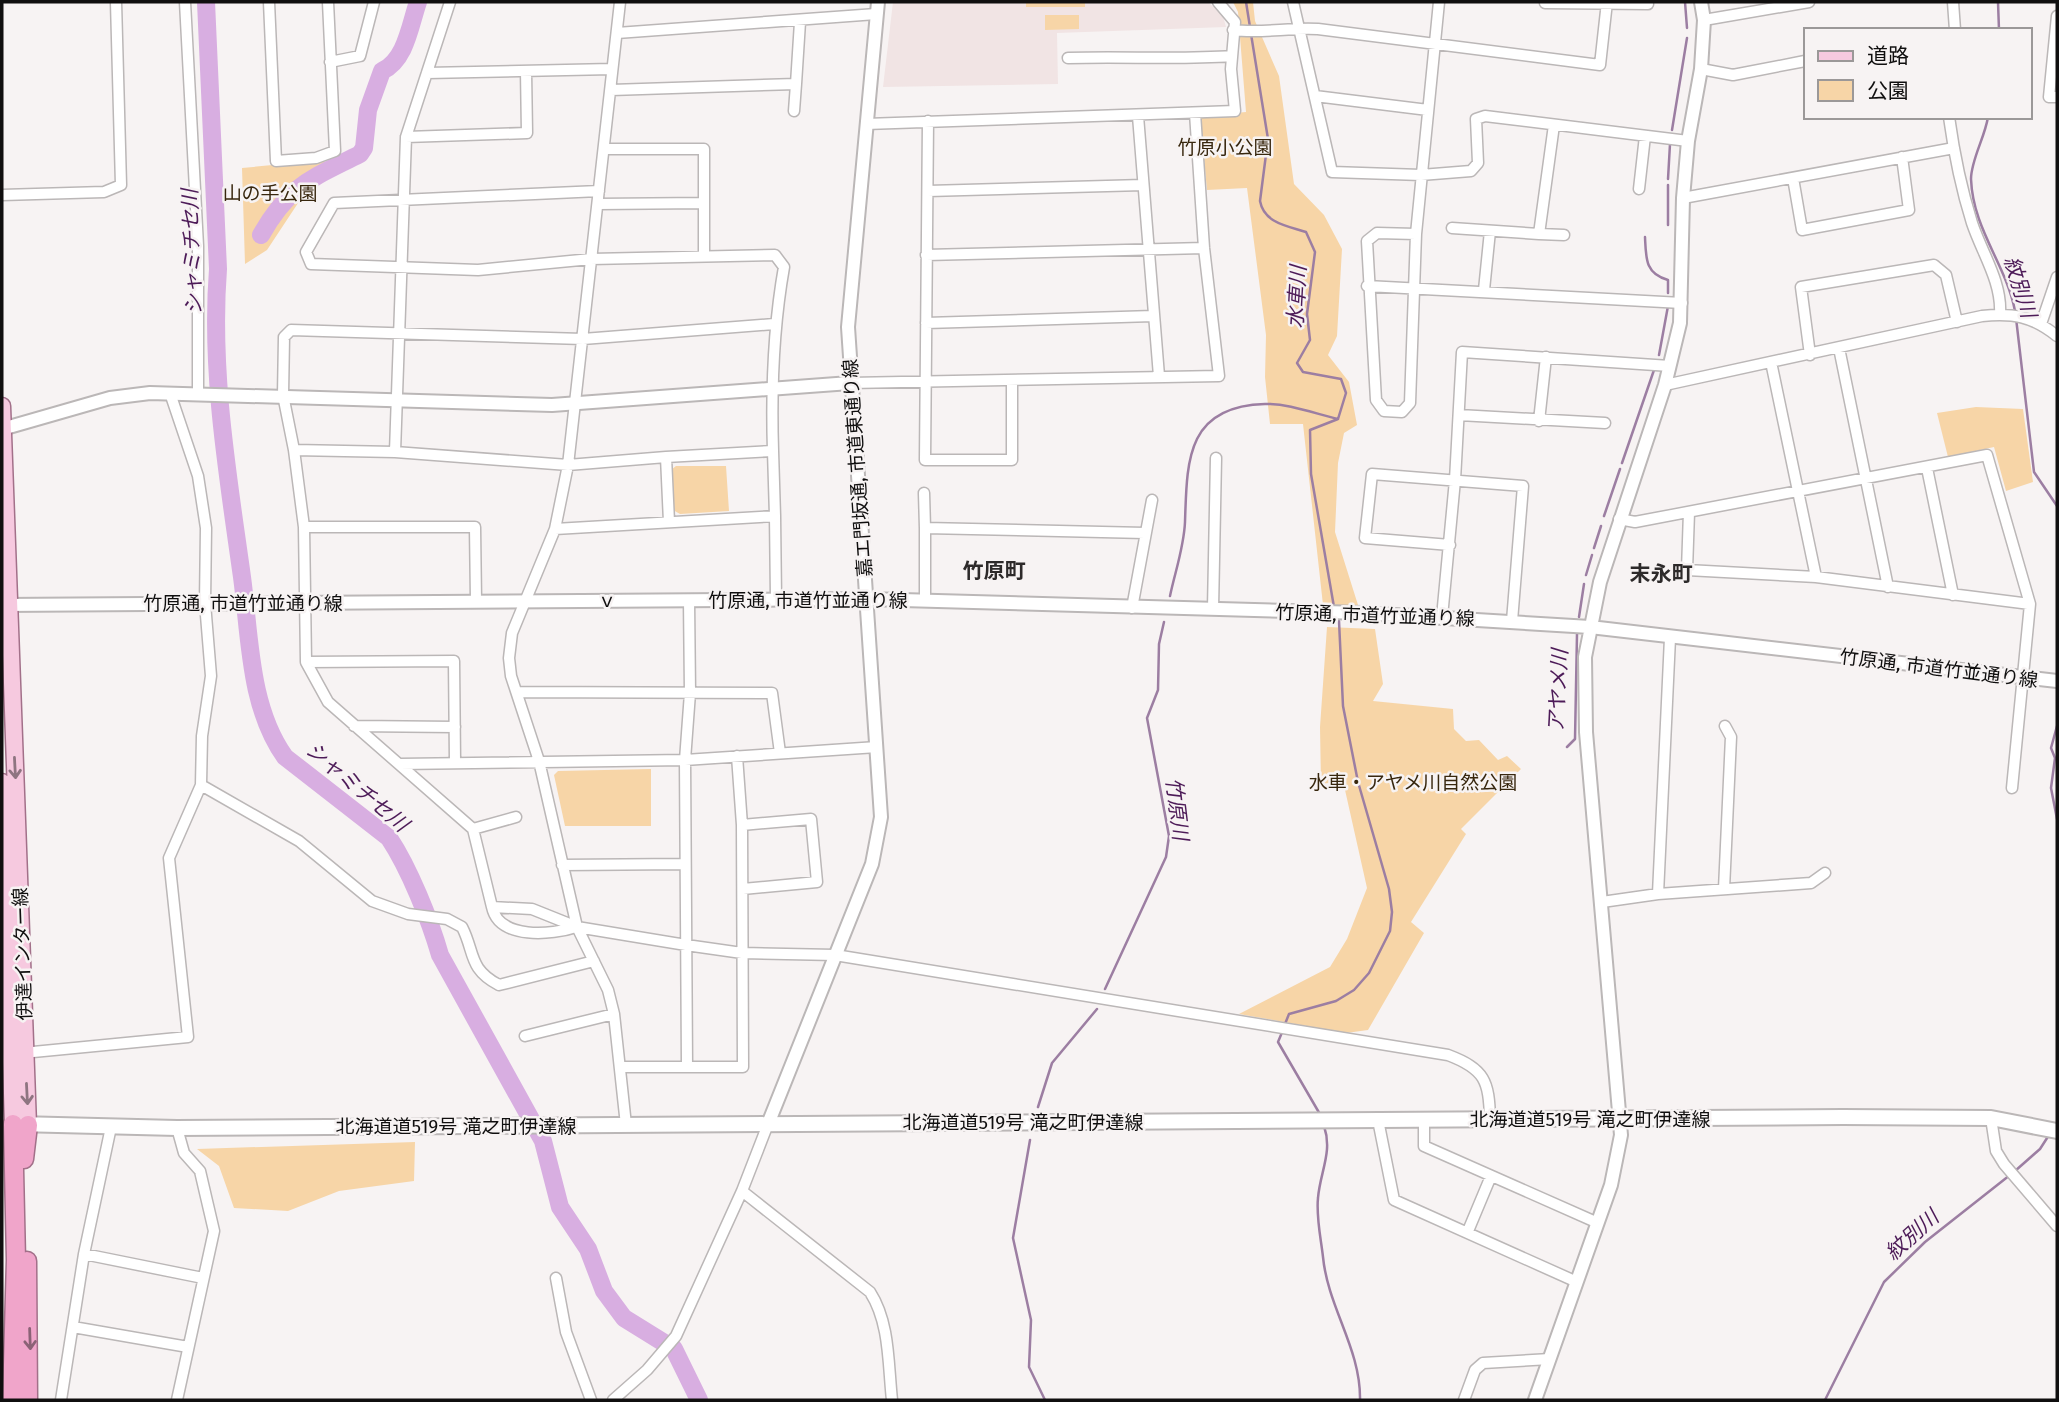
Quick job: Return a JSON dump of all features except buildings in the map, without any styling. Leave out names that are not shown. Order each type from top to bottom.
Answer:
[{"type":"highway","points":[[12,1400],[20,1124]]},
{"type":"highway","points":[[20,1124],[24,1153],[29,1400]]},
{"type":"main road","name":"伊達インター線","points":[[2,406],[13,1054]]},
{"type":"main road","name":"伊達インター線","points":[[2,782],[13,1054],[20,1124]]},
{"type":"main road","name":"北海道道519号 滝之町伊達線","points":[[20,1124],[294,1127],[1991,1118],[2057,1130]]},
{"type":"street","points":[[2,195],[104,192],[121,185],[123,178],[116,2]]},
{"type":"street","points":[[186,2],[202,395]]},
{"type":"street","points":[[268,2],[276,161],[316,158],[335,151],[328,2]]},
{"type":"street","points":[[330,62],[360,56],[374,2]]},
{"type":"street","points":[[396,452],[406,137],[450,2]]},
{"type":"street","points":[[621,2],[568,465],[555,529],[512,633],[509,657],[511,677],[519,692],[539,761],[577,927],[608,990],[614,1014],[626,1125]]},
{"type":"street","points":[[866,124],[1235,111],[1232,56],[1235,22],[1217,2]]},
{"type":"street","points":[[1293,2],[1332,172],[1421,175],[1471,171],[1478,163],[1476,119],[1485,116],[1688,141]]},
{"type":"street","points":[[1416,234],[1377,233],[1367,241],[1367,286],[1376,400],[1384,411],[1402,412],[1410,403],[1416,234],[1439,2]]},
{"type":"street","points":[[1233,30],[1251,33],[1299,28],[1600,65],[1607,2]]},
{"type":"street","points":[[1535,1400],[1598,1223],[1617,1160],[1621,1119],[1586,732],[1585,657],[1590,626],[1619,519],[1665,385],[1682,303],[1683,198],[1688,141],[1701,69],[1704,20],[1701,2]]},
{"type":"street","points":[[1704,20],[1809,2]]},
{"type":"street","points":[[1953,2],[1955,28]]},
{"type":"street","points":[[1545,3],[1647,4]]},
{"type":"street","points":[[617,33],[800,22],[877,8]]},
{"type":"street","name":"嘉エ門坂通, 市道東通り線","points":[[768,1124],[872,864],[879,836],[877,747],[848,327],[877,8]]},
{"type":"street","points":[[2057,16],[2049,97],[2057,97]]},
{"type":"street","points":[[794,111],[800,22]]},
{"type":"street","points":[[1068,58],[1151,56],[1173,60],[1232,56]]},
{"type":"street","points":[[1701,69],[1733,75],[1804,61]]},
{"type":"street","points":[[427,73],[612,69]]},
{"type":"street","points":[[406,137],[527,133],[526,71]]},
{"type":"street","points":[[611,90],[796,84]]},
{"type":"street","points":[[1315,96],[1428,110]]},
{"type":"street","points":[[2,428],[110,398],[150,393],[171,396],[397,398],[552,405],[850,383],[1219,376],[1204,248],[1195,113]]},
{"type":"street","points":[[1138,116],[1158,376]]},
{"type":"street","points":[[1949,119],[1973,223],[2001,296],[2000,314]]},
{"type":"street","points":[[928,121],[925,460],[1012,460],[1012,380]]},
{"type":"street","points":[[1539,234],[1554,125]]},
{"type":"street","points":[[1639,189],[1645,136]]},
{"type":"street","points":[[1683,198],[1954,148]]},
{"type":"street","points":[[604,149],[704,149],[704,255]]},
{"type":"street","points":[[1793,178],[1802,230],[1909,209],[1902,157]]},
{"type":"street","points":[[928,191],[1143,185]]},
{"type":"street","points":[[599,191],[334,203],[306,252],[312,264],[478,270],[591,259],[775,255],[784,267],[774,324],[771,390],[776,599]]},
{"type":"street","points":[[598,204],[704,203]]},
{"type":"street","points":[[1452,228],[1564,235]]},
{"type":"street","points":[[1484,290],[1490,231]]},
{"type":"street","points":[[926,255],[1204,248]]},
{"type":"street","points":[[1810,355],[1801,287],[1934,265],[1946,275],[1957,321]]},
{"type":"street","points":[[2041,324],[2055,284]]},
{"type":"street","points":[[1367,286],[1414,286],[1682,303]]},
{"type":"street","points":[[1665,385],[2000,314],[2030,318],[2057,336]]},
{"type":"street","points":[[926,323],[1153,316]]},
{"type":"street","points":[[577,927],[557,933],[528,932],[499,920],[494,915],[473,829],[328,702],[306,662],[304,527],[294,450],[283,395],[284,337],[291,330],[583,339],[774,324]]},
{"type":"street","points":[[1839,348],[1888,587]]},
{"type":"street","points":[[1442,617],[1460,415],[1462,352],[1670,366]]},
{"type":"street","points":[[1539,421],[1546,357]]},
{"type":"street","points":[[1771,362],[1816,577]]},
{"type":"street","points":[[13,1054],[188,1037],[169,858],[201,785],[202,736],[211,676],[205,603],[206,528],[198,476],[171,396]]},
{"type":"street","points":[[1460,415],[1605,423]]},
{"type":"street","points":[[294,450],[396,452],[568,465],[773,451]]},
{"type":"street","points":[[1619,519],[1635,522],[1987,455],[2030,604],[2025,677],[2012,788]]},
{"type":"street","points":[[666,457],[669,522]]},
{"type":"street","points":[[1213,610],[1216,458]]},
{"type":"street","points":[[1927,468],[1953,595]]},
{"type":"street","points":[[1450,545],[1365,538],[1373,474],[1523,486],[1512,621]]},
{"type":"street","points":[[924,494],[925,601]]},
{"type":"street","points":[[1132,608],[1152,500]]},
{"type":"street","points":[[1689,512],[1687,570],[1816,577],[2030,604]]},
{"type":"street","points":[[555,529],[775,516]]},
{"type":"street","points":[[304,527],[475,527],[476,601]]},
{"type":"street","points":[[925,528],[1145,533]]},
{"type":"street","name":"竹原通, 市道竹並通り線","points":[[689,600],[866,599],[1512,621],[1590,626],[1670,638],[2057,681]]},
{"type":"street","points":[[687,1066],[685,760],[690,692],[689,600]]},
{"type":"street","name":"ｖ","points":[[526,601],[689,600]]},
{"type":"street","name":"竹原通, 市道竹並通り線","points":[[5,605],[526,601]]},
{"type":"street","points":[[1658,894],[1670,638]]},
{"type":"street","points":[[306,662],[454,661],[455,762]]},
{"type":"street","points":[[519,692],[772,693],[780,753]]},
{"type":"street","points":[[354,726],[455,727]]},
{"type":"street","points":[[1724,889],[1731,737],[1725,726]]},
{"type":"street","points":[[400,764],[685,760],[877,747]]},
{"type":"street","points":[[620,1067],[743,1067],[743,888],[737,756]]},
{"type":"street","points":[[201,785],[299,841],[372,901],[408,914],[447,919],[462,926],[468,938],[471,956],[481,973],[499,985],[594,961]]},
{"type":"street","points":[[473,829],[516,817]]},
{"type":"street","points":[[741,825],[811,819],[817,882],[743,888]]},
{"type":"street","points":[[562,865],[685,863]]},
{"type":"street","points":[[1602,902],[1658,894],[1811,883],[1825,873]]},
{"type":"street","points":[[492,907],[532,909],[577,927],[686,945],[742,953],[835,955],[1448,1055],[1468,1062],[1485,1079],[1489,1093],[1490,1119]]},
{"type":"street","points":[[525,1036],[614,1014]]},
{"type":"street","points":[[1991,1118],[1996,1151],[2057,1226]]},
{"type":"street","points":[[1378,1120],[1394,1200],[1577,1282]]},
{"type":"street","points":[[1424,1120],[1424,1146],[1598,1223]]},
{"type":"street","points":[[613,1400],[676,1336],[743,1191],[768,1124]]},
{"type":"street","points":[[61,1400],[84,1254],[111,1127]]},
{"type":"street","points":[[177,1400],[214,1231],[212,1211],[200,1171],[184,1153],[184,1127]]},
{"type":"street","points":[[1468,1231],[1491,1176]]},
{"type":"street","points":[[743,1191],[870,1292],[879,1306],[884,1323],[892,1400]]},
{"type":"street","points":[[84,1254],[203,1278]]},
{"type":"street","points":[[556,1278],[566,1332],[591,1400]]},
{"type":"street","points":[[73,1327],[188,1347]]},
{"type":"street","points":[[1464,1400],[1475,1370],[1483,1363],[1550,1359]]},
{"type":"shaded area","points":[[893,2],[1208,2],[1223,16],[1226,27],[1057,33],[1058,84],[883,87]]},
{"type":"green space","points":[[1026,2],[1085,2],[1085,7],[1026,7]]},
{"type":"green space","name":"竹原小公園","points":[[1233,2],[1253,2],[1255,21],[1279,76],[1294,184],[1324,215],[1342,249],[1337,336],[1328,355],[1349,382],[1357,425],[1344,433],[1338,463],[1335,532],[1358,605],[1323,605],[1303,424],[1270,424],[1265,377],[1266,335],[1247,188],[1207,190],[1200,116],[1246,112],[1238,12]]},
{"type":"green space","points":[[1045,15],[1079,15],[1079,29],[1045,30]]},
{"type":"green space","name":"山の手公園","points":[[324,160],[331,176],[306,191],[267,250],[245,264],[242,168]]},
{"type":"green space","points":[[1976,407],[2023,409],[2033,482],[2006,491],[1994,447],[1948,457],[1937,413]]},
{"type":"green space","points":[[676,466],[726,466],[729,511],[680,514],[673,510],[671,470]]},
{"type":"green space","name":"水車・アヤメ川自然公園","points":[[1327,627],[1375,629],[1383,684],[1373,701],[1453,709],[1454,729],[1466,741],[1479,740],[1498,760],[1507,756],[1521,769],[1461,829],[1466,834],[1411,922],[1424,933],[1368,1030],[1346,1033],[1239,1014],[1330,967],[1347,939],[1367,888],[1343,781],[1321,784],[1320,727]]},
{"type":"green space","points":[[651,769],[651,826],[565,826],[554,775],[558,771]]},
{"type":"green space","points":[[415,1142],[414,1181],[339,1191],[288,1211],[234,1208],[219,1166],[197,1149]]},
{"type":"waterway","name":"シャミチセ川","points":[[206,2],[218,269],[218,385],[253,670],[264,716],[285,757],[389,838],[418,895],[440,955],[543,1141],[560,1207],[588,1249],[604,1291],[624,1318],[674,1349],[699,1400]]},
{"type":"waterway","points":[[261,235],[271,218],[292,194],[315,177],[360,154],[364,148],[368,110],[382,71],[397,59],[402,50],[418,2]]},
{"type":"waterway","name":"水車川","points":[[1246,2],[1250,27]]},
{"type":"waterway","name":"アヤメ川","points":[[1685,2],[1687,28]]},
{"type":"waterway","name":"紋別川","points":[[1998,2],[1999,28]]},
{"type":"waterway","name":"水車川","points":[[1251,34],[1268,139],[1260,201],[1271,219],[1306,232],[1315,252],[1307,314],[1310,340],[1297,363],[1303,372],[1341,379],[1346,393],[1338,419]]},
{"type":"waterway","name":"アヤメ川","points":[[1672,130],[1687,38]]},
{"type":"waterway","name":"紋別川","points":[[1987,119],[1972,172],[1973,197],[1977,215],[2005,278],[2015,311]]},
{"type":"waterway","name":"アヤメ川","points":[[1668,179],[1670,144]]},
{"type":"waterway","name":"アヤメ川","points":[[1668,185],[1668,225]]},
{"type":"waterway","name":"アヤメ川","points":[[1645,237],[1648,264],[1655,274],[1668,280],[1668,293]]},
{"type":"waterway","name":"アヤメ川","points":[[1659,355],[1668,306]]},
{"type":"waterway","name":"紋別川","points":[[2016,318],[2034,472],[2057,506]]},
{"type":"waterway","name":"アヤメ川","points":[[1622,463],[1654,370]]},
{"type":"waterway","name":"竹原川","points":[[1170,596],[1183,541],[1190,458],[1205,426],[1219,415],[1239,407],[1265,404],[1292,407],[1338,419]]},
{"type":"waterway","points":[[1334,607],[1311,474],[1310,430],[1338,419]]},
{"type":"waterway","name":"アヤメ川","points":[[1604,516],[1620,469]]},
{"type":"waterway","name":"アヤメ川","points":[[1594,548],[1601,526]]},
{"type":"waterway","name":"アヤメ川","points":[[1586,575],[1592,555]]},
{"type":"waterway","name":"アヤメ川","points":[[1579,617],[1584,584]]},
{"type":"waterway","points":[[1285,1024],[1289,1014],[1336,1001],[1354,990],[1369,973],[1390,931],[1392,912],[1389,889],[1358,782],[1343,706],[1339,621]]},
{"type":"waterway","name":"竹原川","points":[[1105,989],[1166,857],[1169,836],[1147,718],[1158,690],[1159,644],[1164,622]]},
{"type":"waterway","name":"アヤメ川","points":[[1567,747],[1575,739],[1577,634]]},
{"type":"waterway","name":"紋別川","points":[[2057,726],[2051,748],[2055,758],[2051,788],[2057,819]]},
{"type":"waterway","name":"竹原川","points":[[1038,1107],[1052,1063],[1097,1009]]},
{"type":"waterway","points":[[1283,1030],[1278,1042],[1321,1116]]},
{"type":"waterway","points":[[1324,1126],[1327,1145],[1318,1198],[1319,1228],[1326,1276],[1355,1363],[1360,1400]]},
{"type":"waterway","name":"紋別川","points":[[2015,1171],[2040,1149],[2049,1135]]},
{"type":"waterway","name":"竹原川","points":[[1030,1140],[1013,1238],[1031,1320],[1029,1367],[1045,1400]]},
{"type":"waterway","name":"紋別川","points":[[1825,1400],[1884,1282],[1925,1242],[2010,1175]]},
{"type":"district","name":"竹原町","points":[[994,571]]},
{"type":"district","name":"末永町","points":[[1661,574]]}]
